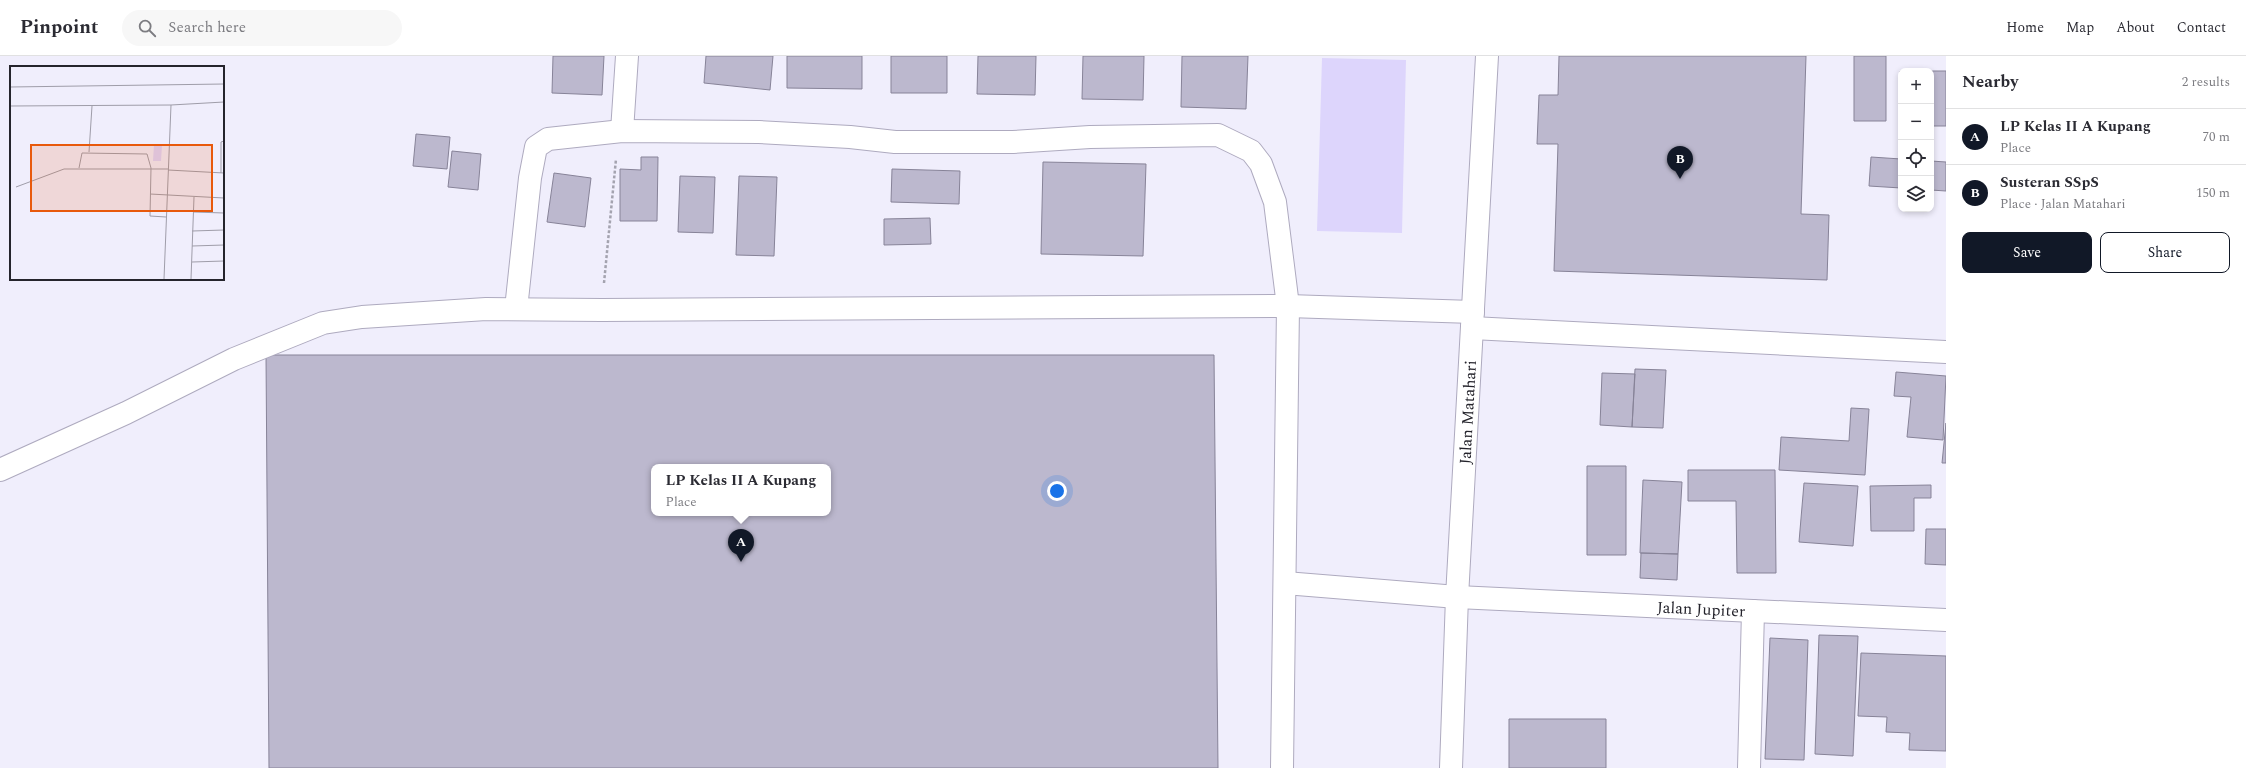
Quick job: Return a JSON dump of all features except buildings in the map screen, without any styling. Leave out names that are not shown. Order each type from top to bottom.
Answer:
[{"type":"street","points":[[622,131],[627,56]]},
{"type":"street","name":"Jalan Matahari","points":[[1451,768],[1457,597],[1487,56]]},
{"type":"street","points":[[516,309],[530,178],[536,148],[548,139],[622,131],[759,132],[850,137],[895,142],[1013,142],[1090,137],[1218,135],[1251,150],[1261,164],[1275,202],[1288,306],[1282,768]]},
{"type":"street","points":[[0,470],[126,413],[234,359],[323,323],[362,317],[486,309],[602,310],[1288,306],[1946,352]]},
{"type":"street","name":"Jalan Jupiter","points":[[1285,583],[1457,597],[1946,620]]},
{"type":"street","points":[[1749,768],[1753,610]]},
{"type":"path","points":[[602,310],[614,170],[622,131]]},
{"type":"shaded area","points":[[1322,58],[1406,60],[1402,233],[1317,231]]},
{"type":"place","name":"Susteran SSpS","points":[[1680,179]]},
{"type":"place","name":"LP Kelas II A Kupang","points":[[741,562]]}]
